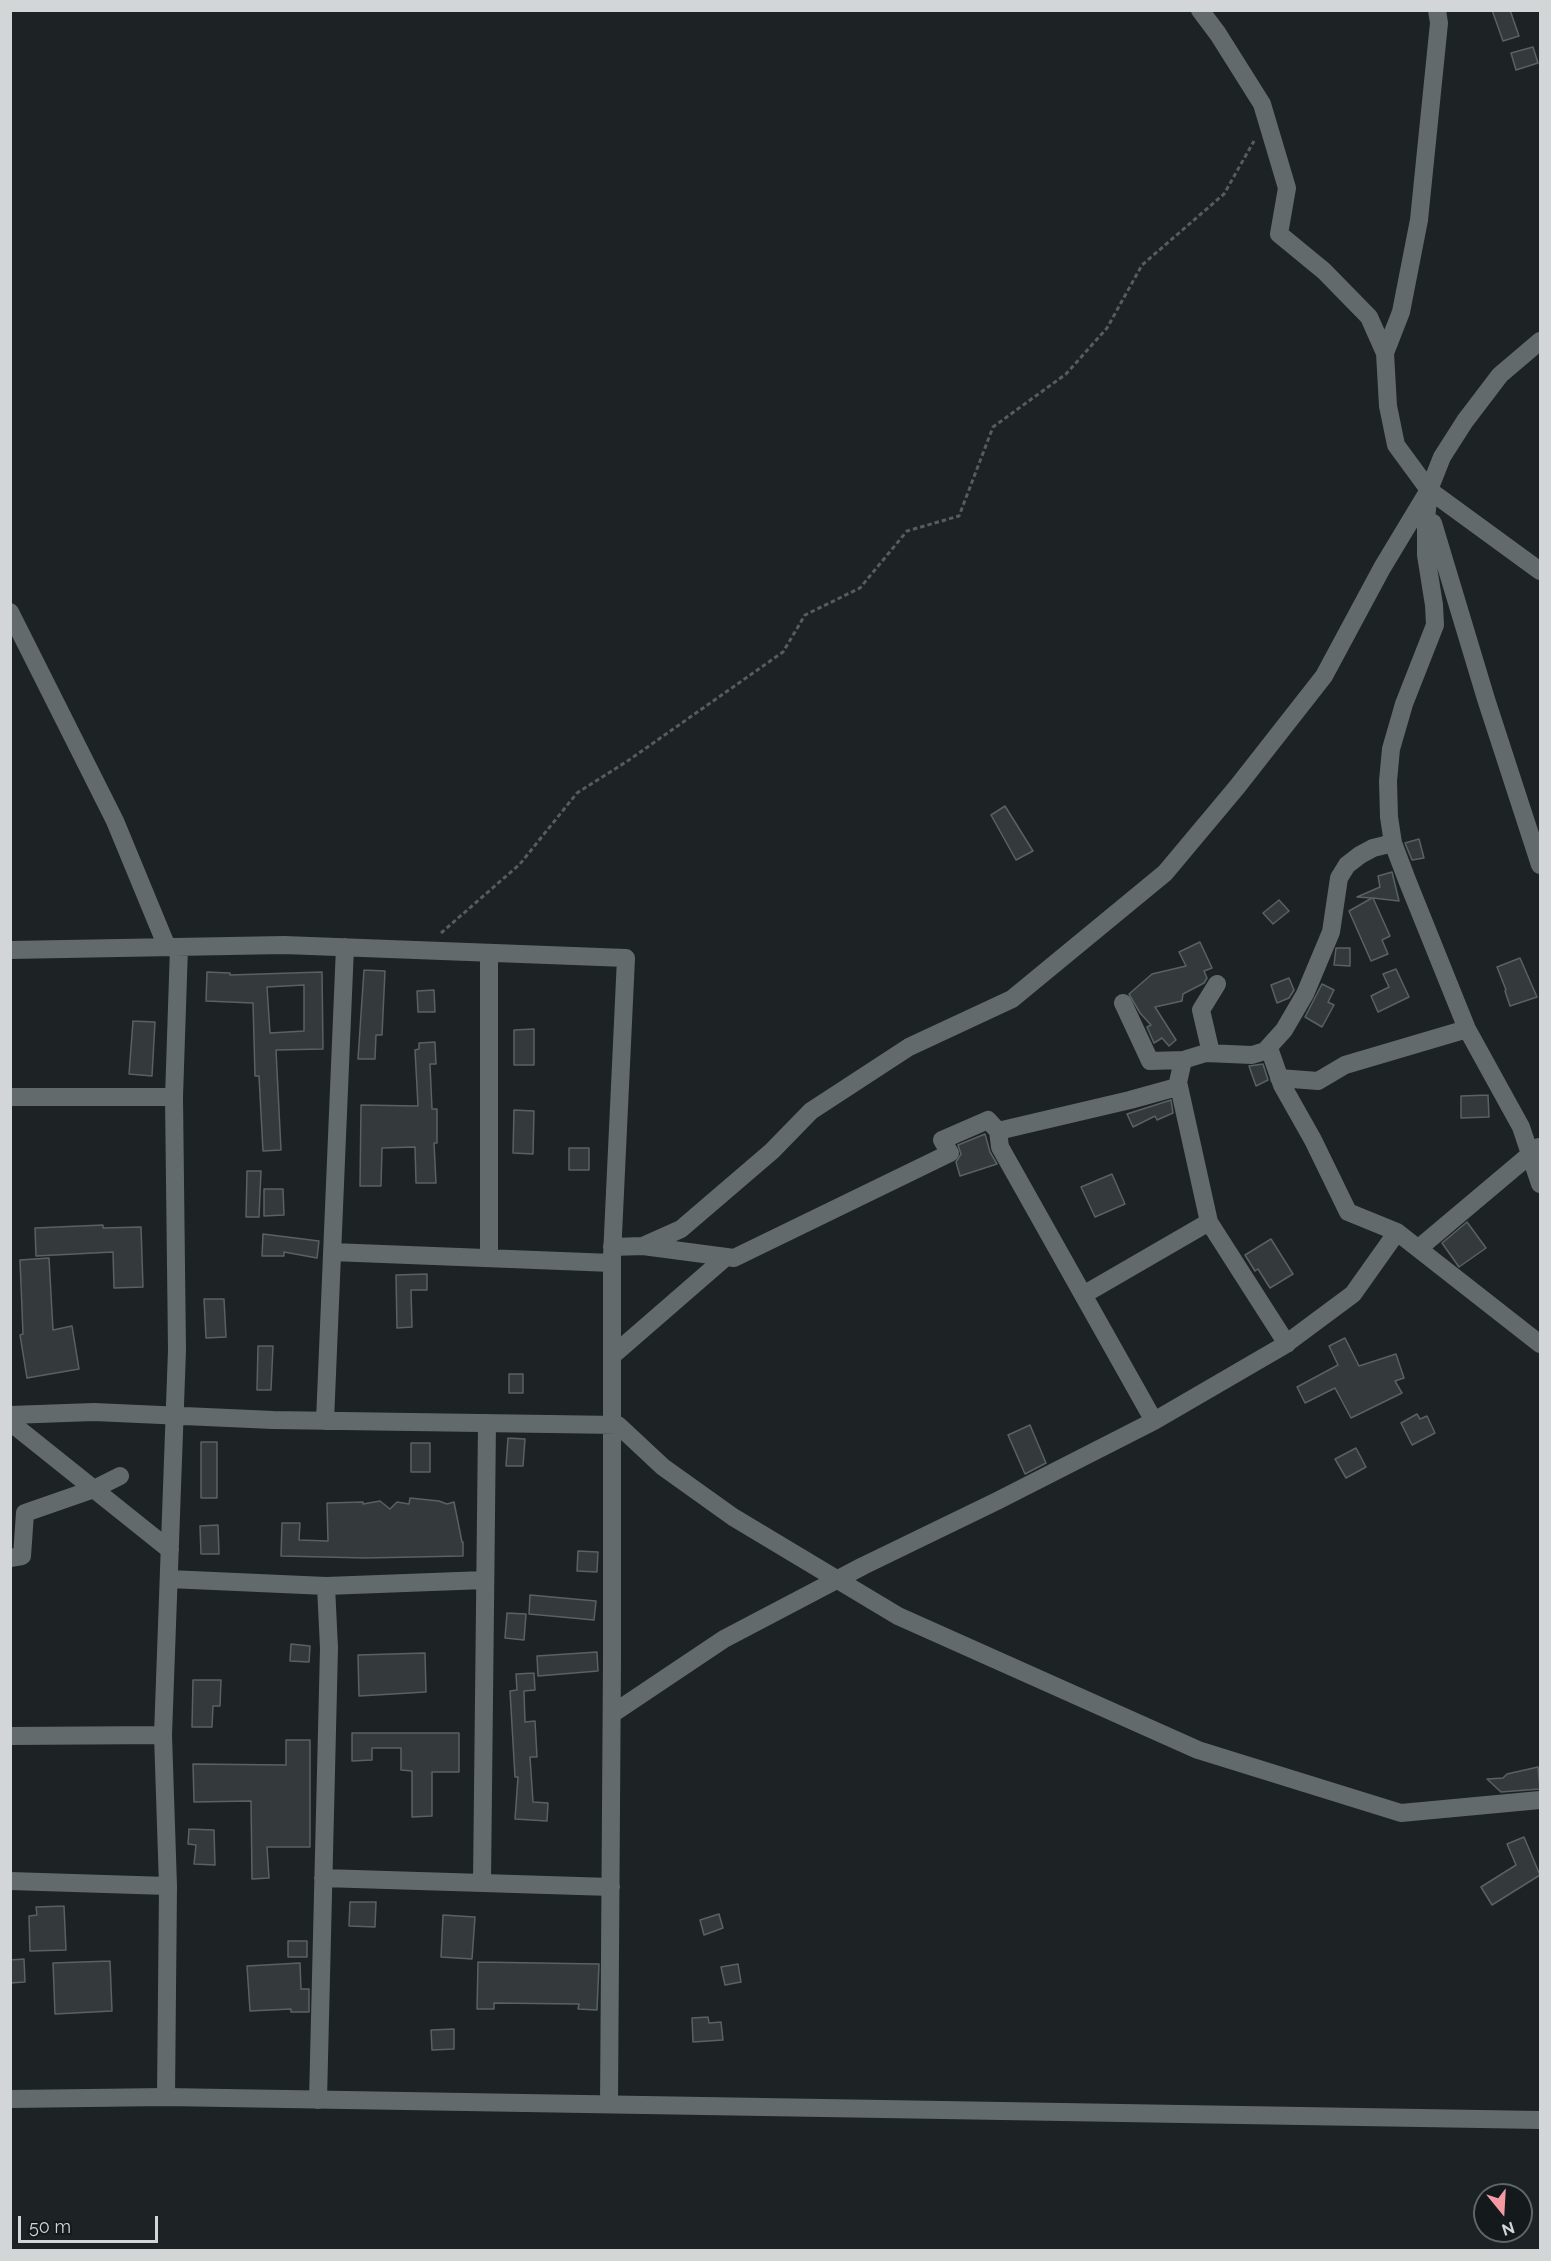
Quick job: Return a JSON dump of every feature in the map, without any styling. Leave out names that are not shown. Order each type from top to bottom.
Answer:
[{"type":"street","points":[[1200,10],[1218,34],[1262,104],[1287,188],[1279,234],[1324,271],[1369,317],[1385,353],[1388,406],[1396,445],[1428,497],[1437,542],[1540,865]]},
{"type":"street","points":[[1385,353],[1401,312],[1419,220],[1439,23],[1437,10]]},
{"type":"street","points":[[332,1252],[489,1258],[612,1255],[643,1246],[681,1229],[772,1151],[811,1111],[909,1047],[1012,999],[1165,873],[1237,788],[1324,676],[1382,568],[1428,497],[1442,457],[1465,421],[1500,375],[1540,340]]},
{"type":"street","points":[[1428,497],[1540,571]]},
{"type":"street","points":[[1428,497],[1426,555],[1434,605],[1434,625],[1404,704],[1391,748],[1388,781],[1389,817],[1393,843],[1467,1029],[1521,1127],[1536,1149],[1540,1184]]},
{"type":"street","points":[[10,612],[116,821],[173,947],[177,1350],[163,1735],[168,1886],[166,2097]]},
{"type":"street","points":[[1123,1003],[1150,1061],[1183,1060],[1211,1053],[1252,1055],[1269,1048],[1284,1030],[1317,968],[1331,932],[1339,878],[1347,865],[1359,855],[1373,848],[1393,843]]},
{"type":"street","points":[[10,950],[284,945],[626,958],[612,1255],[609,2104]]},
{"type":"street","points":[[325,1421],[345,947]]},
{"type":"street","points":[[489,953],[489,1258]]},
{"type":"street","points":[[1211,1053],[1201,1010],[1217,984]]},
{"type":"street","points":[[1279,1078],[1318,1081],[1345,1065],[1467,1029]]},
{"type":"street","points":[[1269,1048],[1279,1078],[1313,1140],[1348,1212],[1397,1232],[1540,1344]]},
{"type":"street","points":[[998,1131],[1177,1087],[1183,1060]]},
{"type":"street","points":[[1178,1083],[1209,1222],[1287,1344]]},
{"type":"street","points":[[10,1097],[174,1097]]},
{"type":"street","points":[[643,1246],[734,1258],[950,1153],[942,1140],[988,1120],[998,1131],[1000,1147],[1154,1421]]},
{"type":"street","points":[[1419,1248],[1536,1149]]},
{"type":"street","points":[[1083,1295],[1209,1222]]},
{"type":"street","points":[[612,1714],[724,1640],[837,1580],[1154,1421],[1287,1344],[1353,1294],[1397,1232]]},
{"type":"street","points":[[612,1356],[726,1257]]},
{"type":"street","points":[[10,1415],[94,1412],[325,1421],[618,1425],[663,1467],[733,1517],[898,1616],[1198,1750],[1401,1813],[1540,1800]]},
{"type":"street","points":[[10,1422],[170,1550]]},
{"type":"street","points":[[482,1882],[487,1423]]},
{"type":"street","points":[[10,1558],[22,1556],[25,1513],[94,1489],[120,1476]]},
{"type":"street","points":[[169,1579],[326,1586],[485,1580]]},
{"type":"street","points":[[318,2100],[329,1648],[326,1586]]},
{"type":"street","points":[[10,1736],[163,1735]]},
{"type":"street","points":[[323,1878],[611,1887]]},
{"type":"street","points":[[10,1881],[168,1886]]},
{"type":"street","points":[[10,2099],[166,2097],[1540,2120]]},
{"type":"path","points":[[434,951],[437,937],[519,864],[577,793],[783,652],[805,615],[860,588],[907,531],[959,516],[993,427],[1066,374],[1107,328],[1142,265],[1224,194],[1266,118]]},
{"type":"building","points":[[1492,10],[1510,10],[1519,36],[1503,41]]},
{"type":"building","points":[[1533,47],[1538,63],[1516,70],[1511,53]]},
{"type":"building","points":[[1005,806],[1033,851],[1016,860],[991,815]]},
{"type":"building","points":[[1419,839],[1424,858],[1412,860],[1405,843]]},
{"type":"building","points":[[1392,872],[1399,901],[1373,898],[1390,936],[1382,940],[1388,954],[1371,961],[1349,911],[1372,898],[1357,897],[1380,887],[1378,876]]},
{"type":"building","points":[[1279,900],[1289,911],[1273,924],[1263,913]]},
{"type":"building","points":[[1200,942],[1212,968],[1204,971],[1207,978],[1204,983],[1183,994],[1182,1001],[1155,1007],[1176,1040],[1169,1046],[1162,1038],[1154,1043],[1147,1027],[1151,1025],[1140,1013],[1129,994],[1152,974],[1186,966],[1179,952]]},
{"type":"building","points":[[1336,948],[1350,948],[1350,966],[1334,965]]},
{"type":"building","points":[[1520,958],[1537,997],[1510,1006],[1497,967]]},
{"type":"building","points":[[1396,969],[1409,997],[1378,1012],[1371,996],[1389,987],[1383,974]]},
{"type":"building","points":[[364,970],[385,971],[382,1035],[376,1035],[375,1059],[358,1059]]},
{"type":"building","points":[[207,972],[230,973],[230,975],[322,972],[323,1049],[276,1050],[281,1150],[263,1151],[259,1076],[255,1076],[253,1003],[206,1001]],"holes":[[[304,985],[304,1031],[270,1033],[267,987]]]},
{"type":"building","points":[[1289,978],[1294,990],[1289,998],[1277,1003],[1271,985]]},
{"type":"building","points":[[1322,984],[1334,990],[1328,1002],[1334,1005],[1322,1027],[1305,1017]]},
{"type":"building","points":[[434,990],[435,1012],[418,1012],[417,991]]},
{"type":"building","points":[[133,1021],[155,1022],[152,1076],[129,1074]]},
{"type":"building","points":[[534,1029],[534,1065],[514,1065],[514,1030]]},
{"type":"building","points":[[435,1042],[436,1064],[430,1064],[432,1109],[437,1109],[437,1143],[434,1143],[436,1183],[416,1183],[415,1147],[382,1148],[381,1186],[360,1186],[361,1105],[418,1106],[415,1050],[419,1049],[419,1043]]},
{"type":"building","points":[[1263,1064],[1268,1080],[1256,1086],[1249,1066]]},
{"type":"building","points":[[1488,1095],[1489,1117],[1461,1118],[1461,1096]]},
{"type":"building","points":[[1171,1100],[1173,1113],[1157,1120],[1155,1116],[1133,1127],[1127,1114]]},
{"type":"building","points":[[514,1110],[534,1111],[533,1154],[513,1153]]},
{"type":"building","points":[[985,1134],[990,1152],[997,1164],[960,1176],[956,1162],[961,1154],[958,1145]]},
{"type":"building","points":[[569,1148],[589,1148],[589,1170],[569,1170]]},
{"type":"building","points":[[247,1171],[261,1171],[259,1217],[246,1217]]},
{"type":"building","points":[[1112,1174],[1125,1204],[1095,1217],[1081,1187]]},
{"type":"building","points":[[264,1189],[283,1189],[284,1215],[264,1216]]},
{"type":"building","points":[[1467,1222],[1486,1248],[1459,1267],[1442,1243]]},
{"type":"building","points":[[103,1225],[103,1228],[141,1227],[143,1287],[114,1288],[113,1252],[36,1256],[35,1228]]},
{"type":"building","points":[[263,1234],[319,1241],[317,1258],[284,1252],[284,1256],[262,1256]]},
{"type":"building","points":[[1271,1239],[1293,1274],[1270,1288],[1258,1269],[1255,1271],[1245,1255]]},
{"type":"building","points":[[49,1258],[53,1330],[72,1326],[79,1369],[27,1378],[20,1335],[23,1334],[20,1260]]},
{"type":"building","points":[[427,1274],[427,1290],[411,1290],[412,1327],[397,1328],[396,1275]]},
{"type":"building","points":[[204,1299],[224,1299],[226,1337],[206,1338]]},
{"type":"building","points":[[1345,1338],[1359,1366],[1396,1354],[1404,1378],[1395,1381],[1402,1393],[1351,1418],[1335,1388],[1305,1403],[1297,1387],[1338,1365],[1329,1346]]},
{"type":"building","points":[[258,1346],[273,1346],[271,1390],[257,1390]]},
{"type":"building","points":[[509,1374],[523,1374],[523,1393],[509,1393]]},
{"type":"building","points":[[1417,1414],[1420,1419],[1427,1416],[1435,1433],[1412,1445],[1401,1423]]},
{"type":"building","points":[[1030,1425],[1046,1463],[1025,1474],[1008,1435]]},
{"type":"building","points":[[508,1438],[525,1439],[523,1466],[506,1466]]},
{"type":"building","points":[[201,1442],[217,1442],[217,1498],[201,1498]]},
{"type":"building","points":[[411,1443],[430,1443],[430,1472],[411,1472]]},
{"type":"building","points":[[1356,1448],[1366,1467],[1346,1478],[1335,1459]]},
{"type":"building","points":[[410,1498],[447,1504],[454,1502],[463,1542],[463,1556],[366,1558],[281,1556],[282,1523],[300,1523],[299,1540],[328,1541],[327,1503],[363,1502],[363,1504],[380,1501],[390,1509],[397,1502],[409,1504]]},
{"type":"building","points":[[218,1525],[219,1554],[201,1554],[200,1526]]},
{"type":"building","points":[[578,1551],[598,1552],[597,1572],[577,1571]]},
{"type":"building","points":[[530,1595],[596,1601],[594,1620],[529,1614]]},
{"type":"building","points":[[507,1613],[526,1614],[524,1640],[505,1638]]},
{"type":"building","points":[[291,1644],[310,1646],[309,1662],[290,1661]]},
{"type":"building","points":[[597,1652],[598,1671],[538,1676],[537,1656]]},
{"type":"building","points":[[425,1653],[426,1692],[359,1696],[358,1655]]},
{"type":"building","points":[[534,1673],[535,1690],[524,1691],[525,1722],[535,1721],[537,1757],[530,1757],[533,1802],[548,1803],[547,1821],[515,1819],[518,1777],[515,1777],[510,1691],[517,1690],[516,1674]]},
{"type":"building","points":[[193,1680],[221,1680],[220,1706],[213,1706],[212,1727],[192,1727]]},
{"type":"building","points":[[352,1733],[459,1733],[459,1772],[432,1772],[432,1816],[412,1817],[412,1771],[401,1770],[401,1748],[372,1748],[372,1760],[352,1761]]},
{"type":"building","points":[[286,1740],[310,1740],[310,1847],[267,1847],[269,1878],[252,1879],[251,1801],[194,1802],[193,1764],[286,1765]]},
{"type":"building","points":[[1538,1767],[1540,1789],[1501,1792],[1487,1779],[1503,1778],[1507,1774]]},
{"type":"building","points":[[189,1829],[214,1830],[215,1865],[194,1864],[196,1845],[188,1844]]},
{"type":"building","points":[[1524,1837],[1540,1875],[1492,1905],[1481,1887],[1516,1865],[1507,1844]]},
{"type":"building","points":[[350,1902],[376,1902],[375,1927],[349,1926]]},
{"type":"building","points":[[64,1906],[66,1950],[30,1951],[29,1916],[37,1915],[36,1907]]},
{"type":"building","points":[[719,1914],[723,1928],[704,1935],[700,1920]]},
{"type":"building","points":[[443,1915],[475,1917],[472,1959],[441,1957]]},
{"type":"building","points":[[288,1941],[307,1941],[307,1957],[288,1957]]},
{"type":"building","points":[[24,1959],[25,1982],[10,1983],[10,1960]]},
{"type":"building","points":[[110,1961],[112,2011],[55,2014],[53,1963]]},
{"type":"building","points":[[478,1962],[599,1964],[597,2010],[578,2009],[579,2004],[494,2003],[494,2009],[477,2009]]},
{"type":"building","points":[[300,1963],[301,1989],[309,1989],[309,2012],[291,2012],[291,2009],[250,2011],[247,1966]]},
{"type":"building","points":[[738,1964],[741,1982],[725,1985],[721,1967]]},
{"type":"building","points":[[708,2017],[709,2023],[721,2022],[723,2040],[693,2042],[692,2018]]},
{"type":"building","points":[[454,2029],[454,2049],[432,2050],[431,2030]]}]
